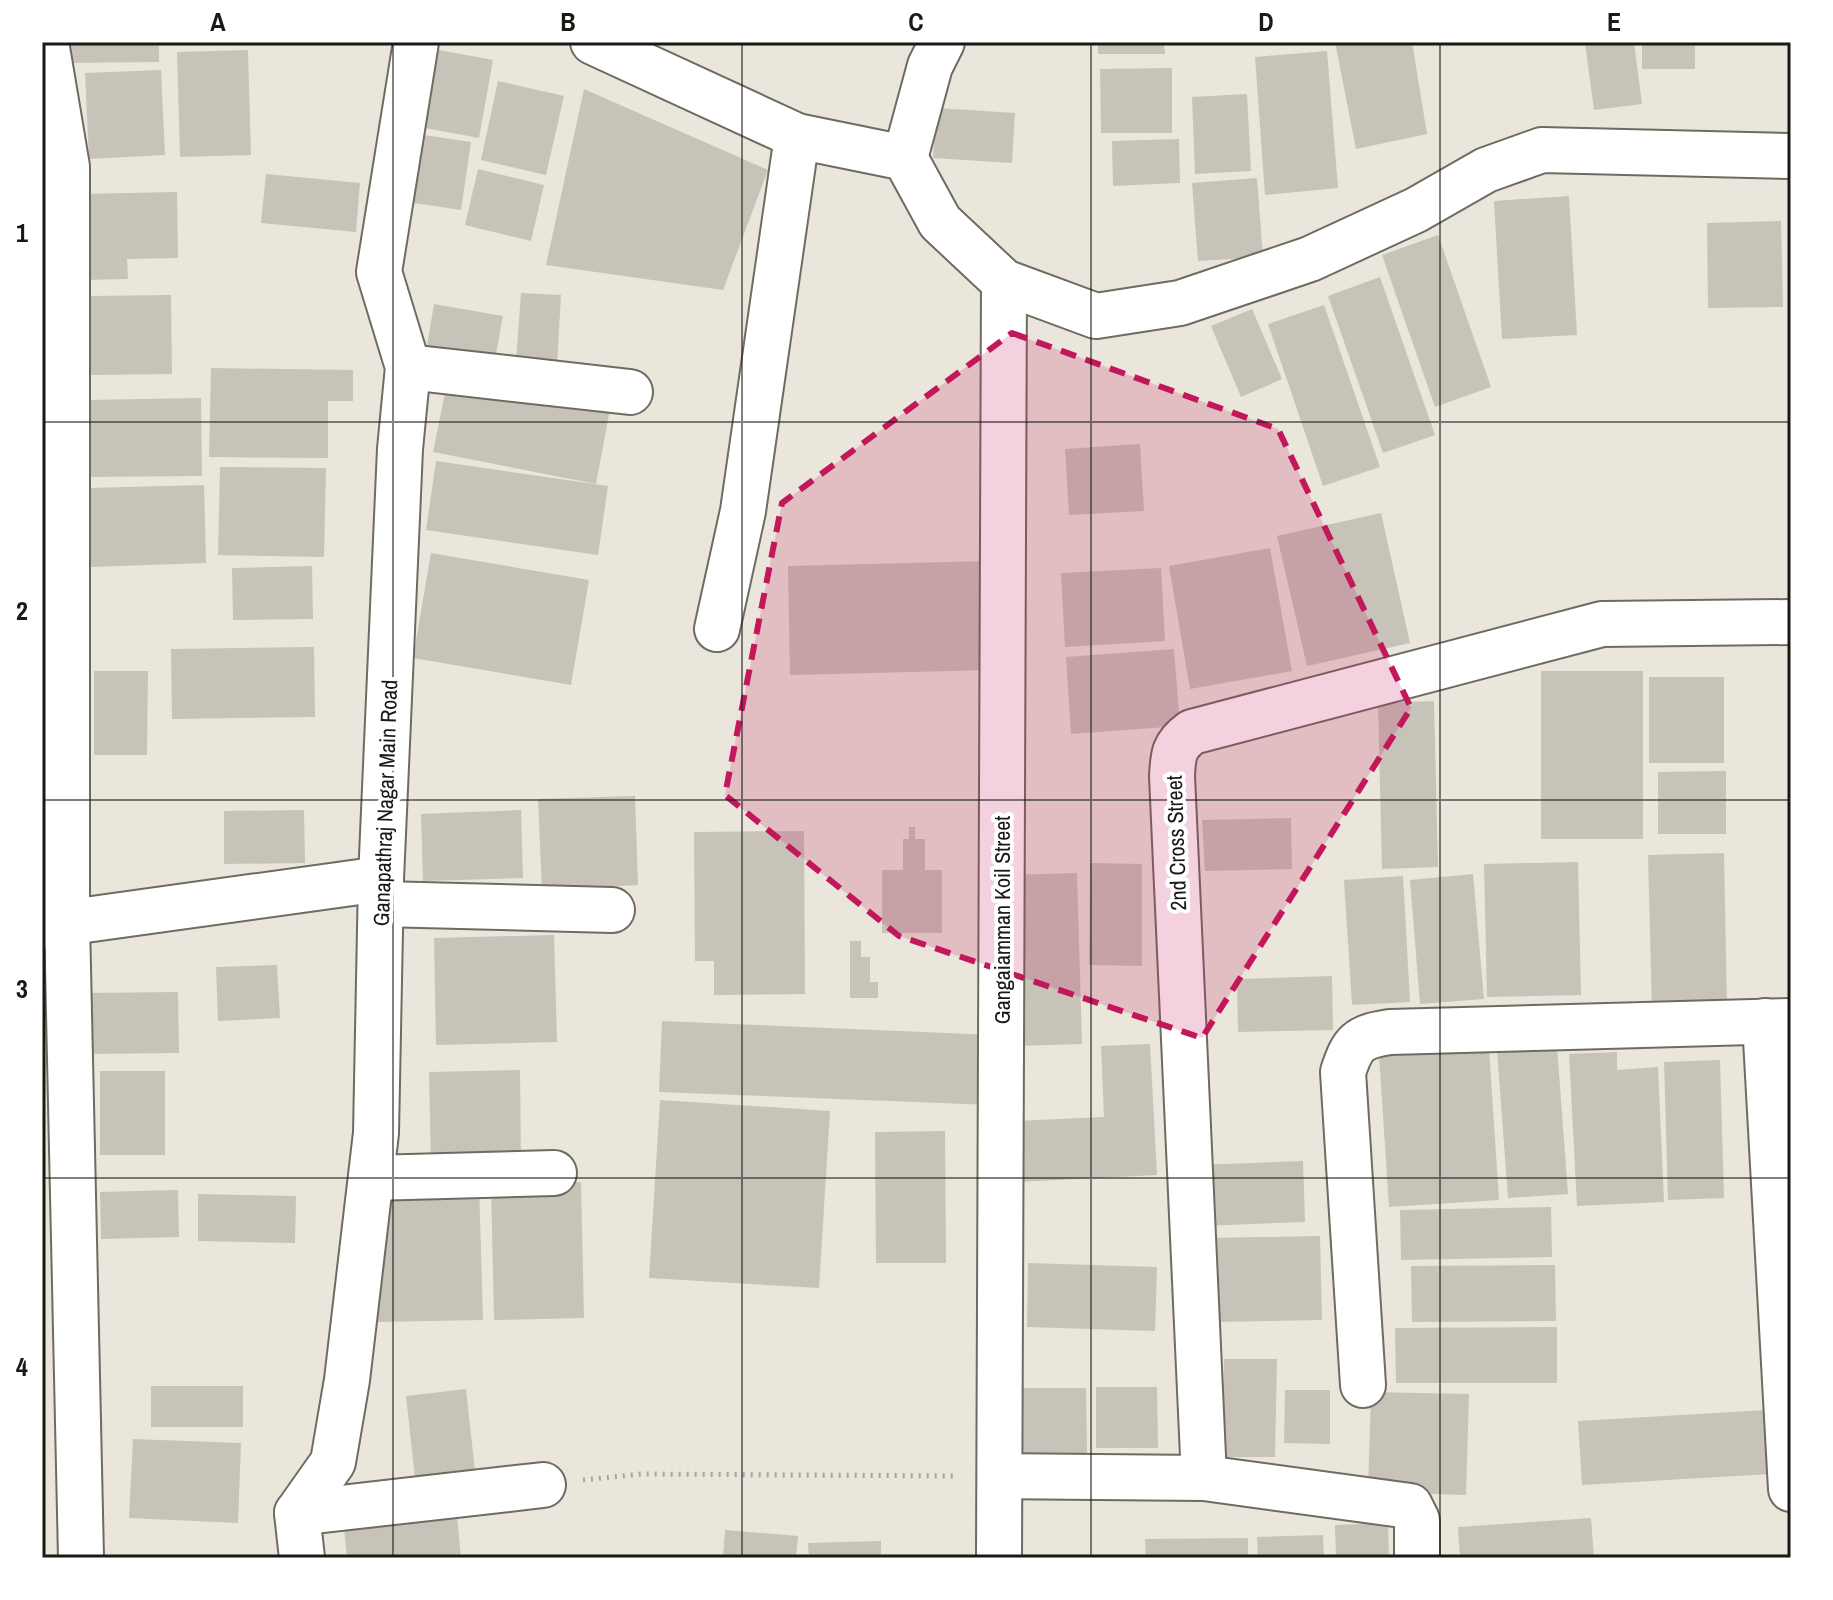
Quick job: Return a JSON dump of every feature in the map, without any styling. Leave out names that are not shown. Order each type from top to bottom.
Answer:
[{"type":"street","points":[[46,42],[67,167],[55,924],[81,1558]]},
{"type":"street","name":"Ganapathraj Nagar Main Road","points":[[297,1513],[333,1462],[347,1380],[376,1133],[381,891],[400,449],[408,367],[379,272],[416,42]]},
{"type":"street","points":[[593,42],[797,136],[905,158]]},
{"type":"street","points":[[942,42],[930,66],[905,158],[940,222],[1004,282],[1096,316],[1180,303],[1310,259],[1416,210],[1486,170],[1542,150],[1791,156]]},
{"type":"street","points":[[717,629],[743,511],[797,136]]},
{"type":"street","name":"Gangaiamman Koil Street","points":[[999,1558],[1004,282]]},
{"type":"street","points":[[408,367],[630,392]]},
{"type":"street","name":"2nd Cross Street","points":[[1204,1478],[1172,776],[1173,756],[1180,741],[1192,732],[1602,624],[1791,622]]},
{"type":"street","points":[[55,924],[381,891],[612,910]]},
{"type":"street","points":[[1363,1385],[1343,1072],[1357,1042],[1368,1035],[1390,1032],[1778,1021],[1791,1489]]},
{"type":"street","points":[[371,1178],[554,1173]]},
{"type":"street","points":[[1000,1476],[1204,1478],[1312,1495],[1387,1501],[1410,1506],[1417,1520],[1417,1558]]},
{"type":"street","points":[[302,1558],[297,1513],[543,1485]]},
{"type":"path","points":[[543,1485],[641,1474],[1000,1476]]},
{"type":"highlighted area","points":[[1012,333],[1278,429],[1411,708],[1202,1038],[899,936],[725,795],[782,503]]},
{"type":"building","points":[[63,42],[159,42],[159,62],[63,63]]},
{"type":"building","points":[[1098,42],[1164,42],[1165,54],[1098,54]]},
{"type":"building","points":[[1335,42],[1412,42],[1427,134],[1356,149]]},
{"type":"building","points":[[1634,42],[1642,104],[1594,110],[1585,43]]},
{"type":"building","points":[[1642,42],[1695,42],[1695,69],[1642,69]]},
{"type":"building","points":[[428,48],[493,60],[479,138],[414,126]]},
{"type":"building","points":[[248,50],[251,155],[180,157],[177,52]]},
{"type":"building","points":[[1327,51],[1338,188],[1265,195],[1255,57]]},
{"type":"building","points":[[1172,68],[1172,133],[1101,133],[1100,69]]},
{"type":"building","points":[[161,70],[165,155],[89,159],[85,73]]},
{"type":"building","points":[[498,81],[564,96],[546,175],[481,160]]},
{"type":"building","points":[[584,89],[768,170],[723,290],[546,265]]},
{"type":"building","points":[[1247,94],[1251,171],[1195,174],[1192,97]]},
{"type":"building","points":[[937,108],[1015,113],[1012,163],[933,158]]},
{"type":"building","points":[[410,133],[471,142],[461,210],[401,201]]},
{"type":"building","points":[[1179,139],[1180,183],[1113,186],[1112,141]]},
{"type":"building","points":[[478,169],[544,185],[531,241],[465,225]]},
{"type":"building","points":[[266,174],[360,183],[356,232],[261,223]]},
{"type":"building","points":[[1257,178],[1263,257],[1198,261],[1192,183]]},
{"type":"building","points":[[177,192],[178,258],[127,259],[128,279],[81,280],[79,194]]},
{"type":"building","points":[[1569,196],[1577,335],[1502,339],[1494,201]]},
{"type":"building","points":[[1781,221],[1783,307],[1708,308],[1707,223]]},
{"type":"building","points":[[1438,235],[1491,387],[1435,407],[1382,255]]},
{"type":"building","points":[[1380,277],[1435,435],[1383,453],[1328,296]]},
{"type":"building","points":[[521,293],[561,295],[557,365],[516,362]]},
{"type":"building","points":[[171,295],[172,374],[91,375],[90,296]]},
{"type":"building","points":[[434,304],[503,316],[493,370],[425,358]]},
{"type":"building","points":[[1324,305],[1380,467],[1323,486],[1268,324]]},
{"type":"building","points":[[1252,309],[1282,379],[1241,397],[1211,326]]},
{"type":"building","points":[[211,368],[353,370],[353,401],[328,401],[328,458],[209,457]]},
{"type":"building","points":[[448,378],[610,409],[596,484],[433,452]]},
{"type":"building","points":[[201,398],[202,476],[86,477],[85,400]]},
{"type":"building","points":[[1140,444],[1144,511],[1069,515],[1065,449]]},
{"type":"building","points":[[436,461],[608,486],[598,555],[426,530]]},
{"type":"building","points":[[220,467],[326,468],[324,557],[218,555]]},
{"type":"building","points":[[204,485],[206,563],[90,567],[88,488]]},
{"type":"building","points":[[1381,513],[1410,643],[1307,666],[1277,536]]},
{"type":"building","points":[[1270,548],[1292,671],[1190,689],[1169,566]]},
{"type":"building","points":[[431,553],[589,580],[571,685],[413,658]]},
{"type":"building","points":[[990,561],[993,670],[790,675],[788,566]]},
{"type":"building","points":[[312,566],[313,619],[233,620],[232,568]]},
{"type":"building","points":[[1161,568],[1165,641],[1065,647],[1061,573]]},
{"type":"building","points":[[314,647],[315,717],[172,719],[171,649]]},
{"type":"building","points":[[1174,649],[1180,726],[1071,734],[1066,657]]},
{"type":"building","points":[[94,671],[148,671],[147,755],[94,755]]},
{"type":"building","points":[[1541,671],[1643,671],[1643,839],[1541,839]]},
{"type":"building","points":[[1649,677],[1724,677],[1724,763],[1649,763]]},
{"type":"building","points":[[1434,701],[1438,867],[1382,869],[1378,703]]},
{"type":"building","points":[[1726,771],[1726,834],[1658,834],[1658,772]]},
{"type":"building","points":[[635,796],[638,885],[542,890],[538,799]]},
{"type":"building","points":[[304,810],[305,863],[224,864],[224,811]]},
{"type":"building","points":[[521,810],[523,878],[423,881],[421,814]]},
{"type":"building","points":[[1291,818],[1292,869],[1205,871],[1202,820]]},
{"type":"building","points":[[909,827],[915,827],[915,839],[925,839],[925,870],[942,870],[942,933],[882,933],[882,870],[903,870],[903,839],[909,839]]},
{"type":"building","points":[[804,831],[805,994],[714,995],[714,961],[695,961],[694,832]]},
{"type":"building","points":[[1724,853],[1727,1009],[1652,1010],[1648,855]]},
{"type":"building","points":[[1578,862],[1581,995],[1487,997],[1484,864]]},
{"type":"building","points":[[1090,863],[1142,864],[1142,966],[1089,965]]},
{"type":"building","points":[[1077,873],[1082,1044],[1015,1046],[1009,875]]},
{"type":"building","points":[[1473,874],[1484,999],[1420,1004],[1410,880]]},
{"type":"building","points":[[1403,876],[1410,1002],[1352,1005],[1344,880]]},
{"type":"building","points":[[554,935],[557,1042],[436,1045],[434,938]]},
{"type":"building","points":[[850,941],[861,941],[861,957],[870,957],[870,982],[878,982],[878,998],[850,998]]},
{"type":"building","points":[[277,965],[280,1018],[218,1021],[216,967]]},
{"type":"building","points":[[1332,976],[1333,1030],[1238,1032],[1237,979]]},
{"type":"building","points":[[178,992],[179,1053],[86,1054],[86,993]]},
{"type":"building","points":[[662,1021],[994,1035],[991,1105],[659,1092]]},
{"type":"building","points":[[1150,1044],[1157,1175],[1018,1182],[1015,1121],[1104,1117],[1101,1046]]},
{"type":"building","points":[[1557,1046],[1568,1194],[1508,1198],[1497,1050]]},
{"type":"building","points":[[1489,1048],[1499,1200],[1389,1207],[1379,1055]]},
{"type":"building","points":[[1617,1052],[1617,1070],[1658,1067],[1664,1202],[1577,1206],[1569,1054]]},
{"type":"building","points":[[1720,1060],[1724,1198],[1668,1200],[1664,1062]]},
{"type":"building","points":[[520,1070],[521,1163],[431,1165],[429,1072]]},
{"type":"building","points":[[100,1071],[165,1071],[165,1155],[100,1155]]},
{"type":"building","points":[[660,1100],[830,1111],[819,1288],[649,1278]]},
{"type":"building","points":[[945,1131],[946,1263],[876,1263],[875,1132]]},
{"type":"building","points":[[1303,1161],[1305,1222],[1200,1226],[1197,1165]]},
{"type":"building","points":[[479,1182],[483,1320],[377,1322],[374,1184]]},
{"type":"building","points":[[581,1182],[584,1318],[494,1320],[491,1184]]},
{"type":"building","points":[[178,1190],[179,1237],[101,1239],[100,1192]]},
{"type":"building","points":[[198,1194],[296,1196],[295,1243],[198,1241]]},
{"type":"building","points":[[1551,1207],[1552,1257],[1401,1260],[1400,1210]]},
{"type":"building","points":[[1320,1236],[1322,1320],[1211,1322],[1210,1238]]},
{"type":"building","points":[[1028,1263],[1157,1267],[1155,1331],[1027,1327]]},
{"type":"building","points":[[1555,1265],[1556,1321],[1412,1322],[1411,1266]]},
{"type":"building","points":[[1557,1327],[1557,1383],[1396,1383],[1395,1328]]},
{"type":"building","points":[[1224,1359],[1277,1359],[1275,1457],[1222,1457]]},
{"type":"building","points":[[151,1386],[243,1386],[243,1427],[151,1427]]},
{"type":"building","points":[[1096,1387],[1157,1387],[1158,1448],[1096,1448]]},
{"type":"building","points":[[1010,1388],[1086,1388],[1087,1453],[1011,1454]]},
{"type":"building","points":[[466,1389],[475,1471],[415,1478],[406,1396]]},
{"type":"building","points":[[1285,1390],[1330,1390],[1330,1444],[1284,1443]]},
{"type":"building","points":[[1371,1392],[1469,1394],[1466,1495],[1368,1492]]},
{"type":"building","points":[[1766,1410],[1770,1474],[1582,1485],[1578,1421]]},
{"type":"building","points":[[133,1439],[241,1443],[238,1523],[129,1518]]},
{"type":"building","points":[[457,1516],[461,1558],[347,1558],[344,1527]]},
{"type":"building","points":[[1591,1518],[1594,1558],[1460,1558],[1458,1527]]},
{"type":"building","points":[[1388,1523],[1389,1558],[1336,1558],[1335,1525]]},
{"type":"building","points":[[725,1530],[798,1536],[796,1558],[723,1558]]},
{"type":"building","points":[[1323,1535],[1324,1558],[1258,1558],[1257,1537]]},
{"type":"building","points":[[1248,1538],[1248,1558],[1146,1558],[1145,1539]]},
{"type":"building","points":[[881,1541],[881,1558],[809,1558],[808,1543]]}]
